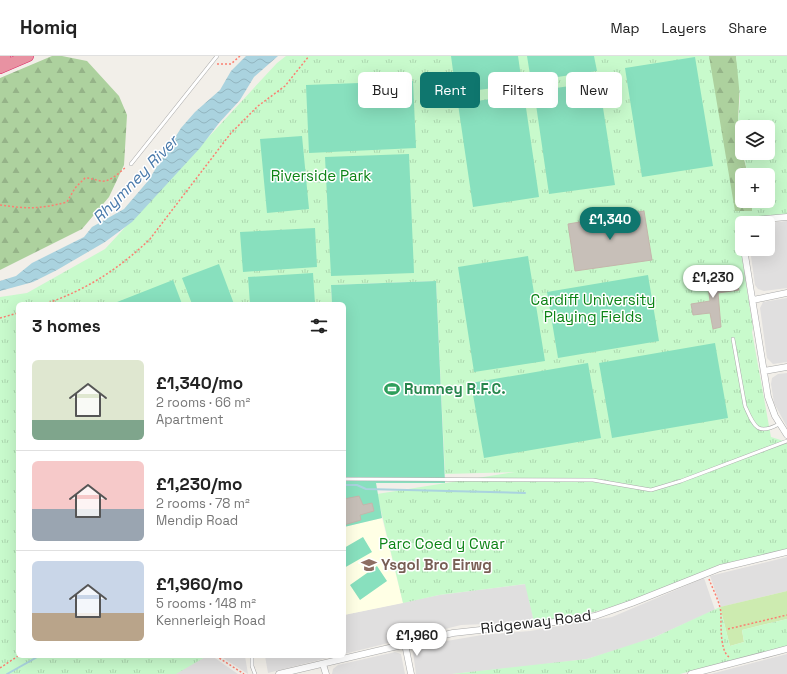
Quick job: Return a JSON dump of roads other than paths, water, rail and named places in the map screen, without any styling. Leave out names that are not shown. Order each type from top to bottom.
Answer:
[{"type":"highway","points":[[0,58],[5,56]]},
{"type":"highway","points":[[0,68],[28,56]]},
{"type":"street","points":[[775,218],[787,217]]},
{"type":"street","points":[[745,256],[770,403],[779,424],[787,435]]},
{"type":"street","points":[[753,300],[787,292]]},
{"type":"street","points":[[764,371],[787,367]]},
{"type":"street","name":"Ridgeway Road","points":[[279,674],[464,631],[538,624],[595,616],[632,604],[707,573],[787,552]]},
{"type":"street","points":[[405,644],[411,674]]},
{"type":"street","points":[[691,674],[787,649]]},
{"type":"street","points":[[323,664],[326,674]]},
{"type":"lane","points":[[131,164],[217,56]]},
{"type":"lane","points":[[733,339],[745,406],[750,416],[755,425],[762,430],[768,430],[779,424]]},
{"type":"lane","points":[[346,479],[593,480],[651,490],[681,482],[787,441]]},
{"type":"lane","points":[[252,658],[252,666],[255,674]]},
{"type":"water","points":[[246,56],[278,56],[254,77],[240,100],[219,123],[200,148],[132,222],[105,242],[57,270],[33,282],[0,291],[0,281],[16,276],[32,263],[84,237],[92,227],[124,209],[148,181],[181,128],[195,112],[220,90],[231,71]]},
{"type":"waterway","points":[[346,485],[357,485],[366,489],[525,493]]},
{"type":"waterway","points":[[7,674],[35,658]]},
{"type":"place","name":"Rumney R.F.C.","points":[[392,389]]},
{"type":"place","name":"Ysgol Bro Eirwg","points":[[369,565]]},
{"type":"park label","name":"Riverside Park","points":[[321,176]]},
{"type":"park label","name":"Cardiff University Playing Fields","points":[[593,308]]},
{"type":"park label","name":"Parc Coed y Cwar","points":[[442,544]]},
{"type":"water label","name":"Rhymney River","points":[[135,179]]}]
